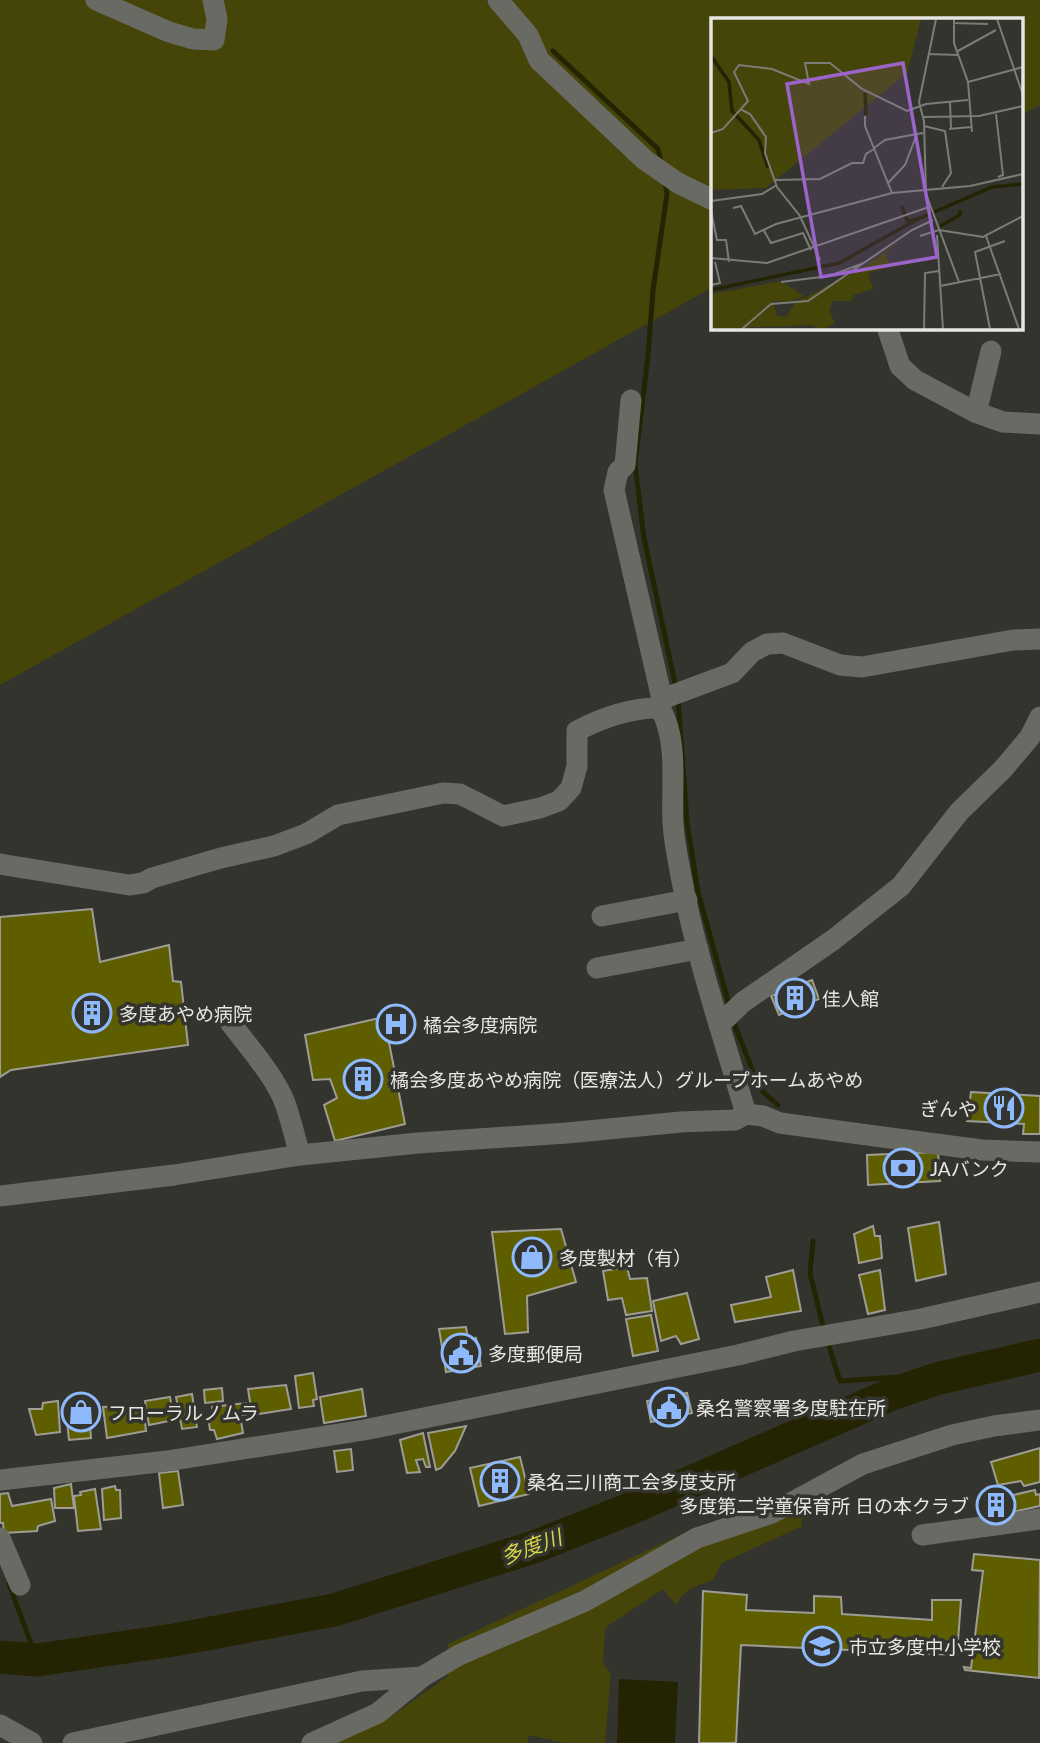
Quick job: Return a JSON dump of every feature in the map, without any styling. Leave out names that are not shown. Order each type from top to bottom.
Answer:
[{"type":"street","points":[[96,0],[169,32],[193,39],[214,40],[217,19],[213,0]]},
{"type":"street","points":[[498,0],[528,35],[540,60],[650,164],[678,183],[711,199]]},
{"type":"street","points":[[888,329],[900,366],[915,380],[975,412],[1003,422],[1040,424]]},
{"type":"street","points":[[975,412],[990,351]]},
{"type":"street","points":[[631,400],[625,465],[618,472],[614,490],[661,703],[667,719],[673,825],[687,900],[719,1025],[746,1114]]},
{"type":"street","points":[[0,864],[129,885],[220,858],[274,846],[306,834],[338,816],[443,793],[460,794],[503,816],[540,808],[559,801],[571,788],[577,766],[577,731],[591,723],[661,703],[732,673],[752,652],[767,644],[783,643],[840,665],[862,667],[1013,640],[1040,639]]},
{"type":"street","points":[[719,1025],[743,1002],[833,940],[901,886],[959,812],[1003,769],[1030,737],[1040,717]]},
{"type":"street","points":[[602,916],[687,900]]},
{"type":"street","points":[[597,968],[698,948]]},
{"type":"street","points":[[230,1022],[279,1090],[300,1155]]},
{"type":"street","points":[[0,1196],[174,1175],[300,1155],[418,1143],[735,1120],[746,1114],[763,1116],[780,1123],[982,1150],[1040,1152]]},
{"type":"street","points":[[0,1480],[167,1461],[364,1430],[1040,1292]]},
{"type":"street","points":[[312,1743],[378,1713],[422,1677],[459,1655],[585,1601],[697,1538],[772,1513],[863,1464],[952,1435],[1040,1420]]},
{"type":"street","points":[[922,1535],[1040,1519]]},
{"type":"street","points":[[0,1538],[20,1585]]},
{"type":"street","points":[[73,1743],[362,1681],[422,1677]]},
{"type":"street","points":[[0,1725],[32,1743]]},
{"type":"shaded area","points":[[0,0],[1040,0],[1040,105],[1023,115],[1023,18],[711,18],[711,288],[0,685]]},
{"type":"shaded area","points":[[801,1507],[802,1526],[722,1563],[713,1580],[687,1592],[676,1605],[663,1589],[605,1628],[603,1664],[611,1673],[605,1743],[565,1743],[529,1735],[527,1743],[310,1743],[383,1722],[448,1676],[448,1644],[695,1528]]},
{"type":"shaded area","points":[[619,1679],[678,1682],[675,1743],[617,1743]]},
{"type":"building","name":"多度あやめ病院","points":[[92,909],[100,962],[169,945],[173,981],[181,982],[188,1045],[11,1070],[0,1077],[0,917]]},
{"type":"building","name":"佳人館","points":[[812,980],[819,999],[779,1015],[771,996]]},
{"type":"building","name":"橘会多度あやめ病院（医療法人）グループホームあやめ","points":[[384,1017],[405,1124],[335,1141],[324,1105],[337,1098],[330,1079],[313,1080],[305,1035]]},
{"type":"building","name":"ぎんや","points":[[971,1092],[1040,1096],[1040,1134],[1023,1134],[1024,1124],[967,1121]]},
{"type":"building","name":"JAバンク","points":[[938,1152],[940,1181],[868,1185],[867,1155]]},
{"type":"building","points":[[939,1222],[946,1274],[916,1281],[908,1228]]},
{"type":"building","points":[[873,1226],[875,1236],[880,1236],[882,1258],[859,1263],[854,1234]]},
{"type":"building","name":"多度製材（有）","points":[[561,1229],[576,1282],[527,1296],[528,1332],[505,1334],[492,1232]]},
{"type":"building","points":[[627,1267],[630,1279],[647,1278],[652,1311],[626,1315],[622,1298],[608,1300],[603,1271]]},
{"type":"building","points":[[793,1270],[801,1311],[735,1322],[731,1305],[771,1297],[766,1277]]},
{"type":"building","points":[[880,1270],[885,1310],[868,1314],[859,1275]]},
{"type":"building","points":[[687,1293],[699,1339],[681,1344],[676,1336],[661,1341],[653,1301]]},
{"type":"building","points":[[651,1315],[658,1351],[633,1356],[626,1319]]},
{"type":"building","name":"多度郵便局","points":[[466,1327],[468,1340],[476,1338],[481,1366],[446,1372],[439,1329]]},
{"type":"building","points":[[313,1373],[317,1399],[313,1400],[314,1406],[299,1408],[295,1376]]},
{"type":"building","points":[[286,1385],[291,1409],[252,1415],[248,1389]]},
{"type":"building","points":[[222,1388],[223,1401],[205,1403],[204,1390]]},
{"type":"building","points":[[362,1389],[366,1416],[324,1423],[320,1397]]},
{"type":"building","name":"桑名警察署多度駐在所","points":[[687,1393],[692,1413],[651,1422],[647,1401]]},
{"type":"building","points":[[192,1394],[197,1427],[182,1429],[176,1397]]},
{"type":"building","points":[[170,1397],[174,1420],[149,1425],[145,1401]]},
{"type":"building","name":"フローラルノムラ","points":[[94,1398],[97,1422],[90,1424],[91,1438],[69,1440],[65,1402]]},
{"type":"building","points":[[58,1401],[60,1432],[36,1435],[29,1409],[42,1409],[43,1403]]},
{"type":"building","points":[[246,1403],[246,1415],[240,1415],[243,1433],[217,1439],[214,1430],[210,1430],[208,1417],[213,1416],[212,1407]]},
{"type":"building","points":[[143,1405],[146,1431],[107,1438],[103,1407]]},
{"type":"building","points":[[466,1426],[455,1451],[441,1468],[436,1470],[428,1433]]},
{"type":"building","points":[[423,1433],[430,1467],[426,1467],[423,1459],[416,1460],[420,1472],[407,1473],[400,1440]]},
{"type":"building","points":[[1040,1448],[1040,1482],[1024,1486],[1021,1481],[998,1485],[991,1462]]},
{"type":"building","points":[[351,1449],[353,1470],[337,1472],[334,1451]]},
{"type":"building","name":"桑名三川商工会多度支所","points":[[520,1457],[529,1494],[479,1506],[470,1468]]},
{"type":"building","points":[[178,1471],[183,1505],[163,1508],[159,1473]]},
{"type":"building","points":[[71,1484],[74,1508],[55,1508],[54,1488]]},
{"type":"building","points":[[115,1486],[116,1490],[120,1490],[121,1518],[104,1520],[102,1489]]},
{"type":"building","points":[[95,1489],[101,1529],[78,1531],[74,1496]]},
{"type":"building","points":[[1035,1490],[1036,1495],[1040,1494],[1040,1506],[1013,1512],[1009,1496]]},
{"type":"building","points":[[8,1493],[12,1506],[51,1499],[55,1521],[38,1526],[37,1531],[4,1533],[3,1523],[0,1523],[0,1494]]},
{"type":"building","name":"多度第二学童保育所 日の本クラブ","points":[[1005,1494],[1008,1512],[988,1516],[984,1498]]},
{"type":"building","points":[[974,1554],[1040,1560],[1039,1678],[965,1670],[964,1667],[971,1668],[983,1571],[972,1570]]},
{"type":"building","points":[[703,1591],[747,1595],[746,1610],[814,1613],[814,1596],[841,1597],[842,1614],[932,1620],[932,1600],[961,1600],[957,1655],[741,1645],[736,1743],[699,1743]]},
{"type":"waterway","points":[[553,51],[658,149],[661,162]]},
{"type":"waterway","points":[[665,182],[667,194],[653,290],[635,464],[644,538],[676,688]]},
{"type":"waterway","points":[[678,698],[687,822],[698,892],[730,1008]]},
{"type":"waterway","points":[[733,1021],[760,1089],[778,1105]]},
{"type":"waterway","points":[[813,1241],[810,1273],[824,1331]]},
{"type":"waterway","points":[[827,1340],[840,1381],[912,1376],[929,1381]]},
{"type":"waterway","name":"多度川","points":[[0,1657],[37,1660],[174,1640],[334,1610],[534,1547],[627,1510],[892,1394],[936,1379],[1040,1355]]},
{"type":"waterway","points":[[9,1584],[37,1660]]},
{"type":"place","name":"佳人館","points":[[795,998]]},
{"type":"place","name":"多度あやめ病院","points":[[92,1013]]},
{"type":"place","name":"橘会多度病院","points":[[396,1024]]},
{"type":"place","name":"橘会多度あやめ病院（医療法人）グループホームあやめ","points":[[363,1079]]},
{"type":"place","name":"ぎんや","points":[[1004,1108]]},
{"type":"place","name":"JAバンク","points":[[903,1168]]},
{"type":"place","name":"多度製材（有）","points":[[532,1257]]},
{"type":"place","name":"多度郵便局","points":[[461,1353]]},
{"type":"place","name":"桑名警察署多度駐在所","points":[[669,1407]]},
{"type":"place","name":"フローラルノムラ","points":[[81,1412]]},
{"type":"place","name":"桑名三川商工会多度支所","points":[[500,1481]]},
{"type":"place","name":"多度第二学童保育所 日の本クラブ","points":[[996,1505]]},
{"type":"place","name":"市立多度中小学校","points":[[822,1646]]}]
